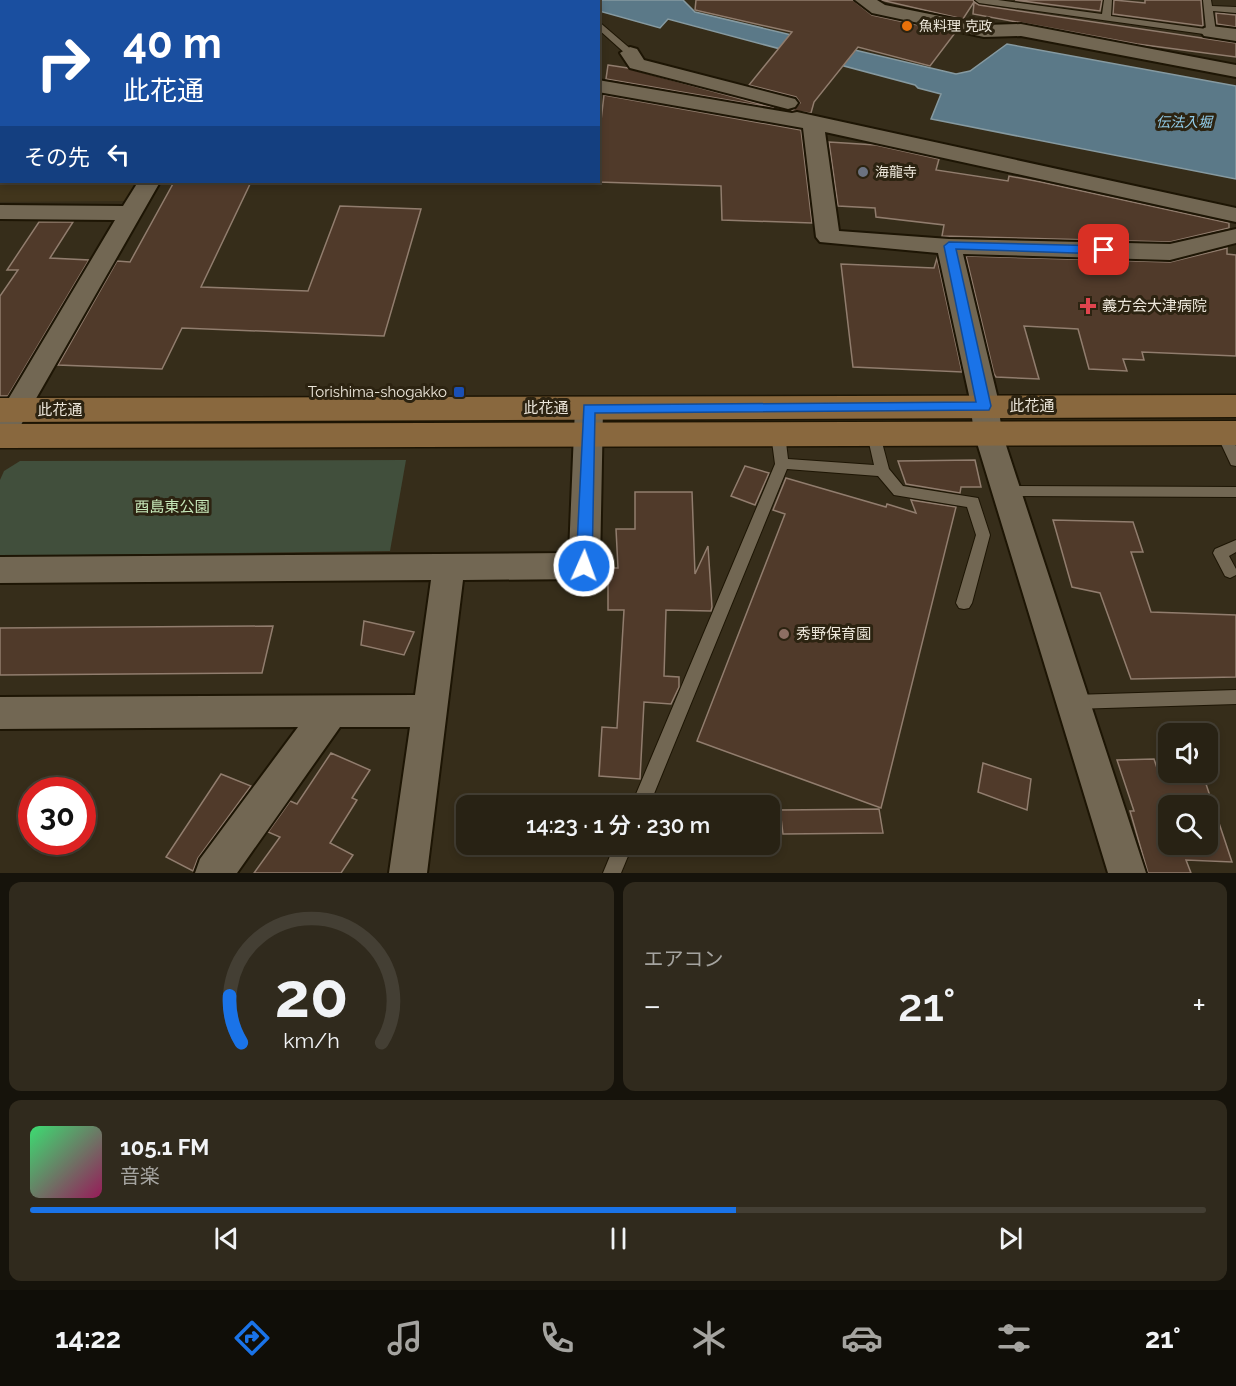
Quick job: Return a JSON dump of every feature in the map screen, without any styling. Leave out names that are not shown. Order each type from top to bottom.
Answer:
[{"type":"street","points":[[864,0],[879,9],[984,31],[1021,30],[1236,71]]},
{"type":"street","points":[[1211,32],[1236,35]]},
{"type":"street","points":[[630,53],[638,64],[829,114],[1026,158],[1236,199]]},
{"type":"street","points":[[600,86],[813,123],[1236,214]]},
{"type":"street","points":[[769,110],[813,123]]},
{"type":"street","points":[[813,123],[828,237],[949,246],[1170,252],[1236,236]]},
{"type":"street","points":[[3,426],[148,183]]},
{"type":"street","points":[[0,212],[131,213]]},
{"type":"street","points":[[949,246],[986,420],[1006,491],[1127,873]]},
{"type":"street","name":"此花通","points":[[588,421],[780,449],[986,420]]},
{"type":"street","name":"此花通","points":[[3,426],[986,420],[1233,433]]},
{"type":"street","points":[[0,570],[584,566],[588,421]]},
{"type":"street","points":[[408,873],[449,567]]},
{"type":"street","points":[[214,873],[331,711]]},
{"type":"street","points":[[0,713],[430,711]]},
{"type":"lane","points":[[979,0],[1042,4],[1106,18],[1211,32],[1207,4],[1236,10]]},
{"type":"lane","points":[[1106,18],[1108,0]]},
{"type":"lane","points":[[600,26],[630,53]]},
{"type":"lane","points":[[874,434],[882,471],[899,491],[973,502],[983,536],[964,603]]},
{"type":"lane","points":[[644,795],[780,449],[882,471]]},
{"type":"lane","points":[[1006,491],[1236,492]]},
{"type":"lane","points":[[1230,572],[1220,554],[1236,546]]},
{"type":"lane","points":[[1073,702],[1236,697]]},
{"type":"lane","points":[[612,873],[619,855]]},
{"type":"shaded area","points":[[0,183],[136,183],[125,201],[0,202]]},
{"type":"green space","name":"酉島東公園","points":[[406,460],[390,551],[0,556],[0,480],[4,471],[20,461]]},
{"type":"water","name":"伝法入堀","points":[[600,0],[683,0],[695,12],[956,74],[970,71],[1007,44],[1236,86],[1236,179],[931,119],[941,94],[918,88],[915,85],[668,19],[660,28],[600,11]]},
{"type":"building","points":[[696,0],[853,0],[872,15],[955,33],[930,66],[858,47],[814,102],[811,113],[792,111],[800,103],[796,97],[749,85],[792,32],[695,10]]},
{"type":"building","points":[[881,0],[973,0],[974,2],[963,19]]},
{"type":"building","points":[[1015,0],[1102,0],[1100,11]]},
{"type":"building","points":[[1114,0],[1145,3],[1145,0],[1201,0],[1203,26],[1113,14]]},
{"type":"building","points":[[974,2],[979,5],[1236,43],[1236,57],[1137,44],[973,14]]},
{"type":"building","points":[[1216,13],[1236,15],[1236,27],[1217,24]]},
{"type":"building","points":[[608,65],[628,68],[774,108],[606,79]]},
{"type":"building","points":[[604,95],[801,130],[812,223],[722,220],[721,186],[600,182],[600,129]]},
{"type":"building","points":[[829,142],[876,145],[939,159],[936,170],[1008,181],[1009,176],[1041,182],[1229,223],[1229,228],[1170,242],[942,236],[944,225],[876,217],[875,208],[838,206]]},
{"type":"building","points":[[173,183],[251,183],[201,287],[308,291],[340,206],[421,209],[384,336],[182,328],[162,369],[58,365],[117,261],[130,262]]},
{"type":"building","points":[[39,222],[73,222],[50,258],[89,260],[8,396],[0,396],[0,296],[18,270],[7,270]]},
{"type":"building","points":[[1227,248],[1227,254],[1236,255],[1236,356],[1142,352],[1144,360],[1123,359],[1127,371],[1089,369],[1078,329],[1024,326],[1039,379],[996,377],[994,374],[966,256],[1170,262]]},
{"type":"building","points":[[937,258],[962,372],[853,367],[841,264],[934,268]]},
{"type":"building","points":[[975,460],[981,487],[961,487],[960,493],[906,484],[898,461]]},
{"type":"building","points":[[745,466],[769,473],[755,505],[731,496]]},
{"type":"building","points":[[786,478],[886,507],[887,504],[916,513],[911,500],[956,507],[881,808],[697,741],[785,514],[773,510]]},
{"type":"building","points":[[635,492],[692,492],[695,574],[708,546],[712,607],[711,611],[666,610],[664,676],[679,677],[679,687],[671,704],[644,702],[640,779],[599,776],[602,727],[617,728],[624,610],[608,610],[608,568],[618,568],[616,529],[635,529]]},
{"type":"building","points":[[1053,520],[1133,522],[1143,552],[1131,552],[1151,612],[1236,615],[1236,677],[1131,679],[1100,593],[1072,587]]},
{"type":"building","points":[[364,621],[414,632],[404,655],[361,645]]},
{"type":"building","points":[[273,626],[262,673],[0,675],[0,628]]},
{"type":"building","points":[[331,753],[370,770],[352,798],[357,800],[330,843],[353,855],[341,873],[254,873],[280,837],[268,832],[290,801],[297,804]]},
{"type":"building","points":[[1154,759],[1158,771],[1158,783],[1206,783],[1210,795],[1158,795],[1158,855],[1218,855],[1218,820],[1232,862],[1186,860],[1191,873],[1148,873],[1130,811],[1134,811],[1117,760]]},
{"type":"building","points":[[983,763],[1031,779],[1027,810],[978,792]]},
{"type":"building","points":[[221,774],[251,786],[198,858],[193,871],[166,857]]},
{"type":"building","points":[[879,809],[883,833],[783,834],[780,810]]},
{"type":"place","name":"魚料理 克政","points":[[907,26]]},
{"type":"place","name":"海龍寺","points":[[863,172]]},
{"type":"place","name":"義方会大津病院","points":[[1088,306]]},
{"type":"place","name":"Torishima-shogakko","points":[[459,392]]},
{"type":"place","name":"秀野保育園","points":[[784,634]]},
{"type":"route","points":[[584,566],[589,408],[984,406],[949,246],[1104,250]]}]
